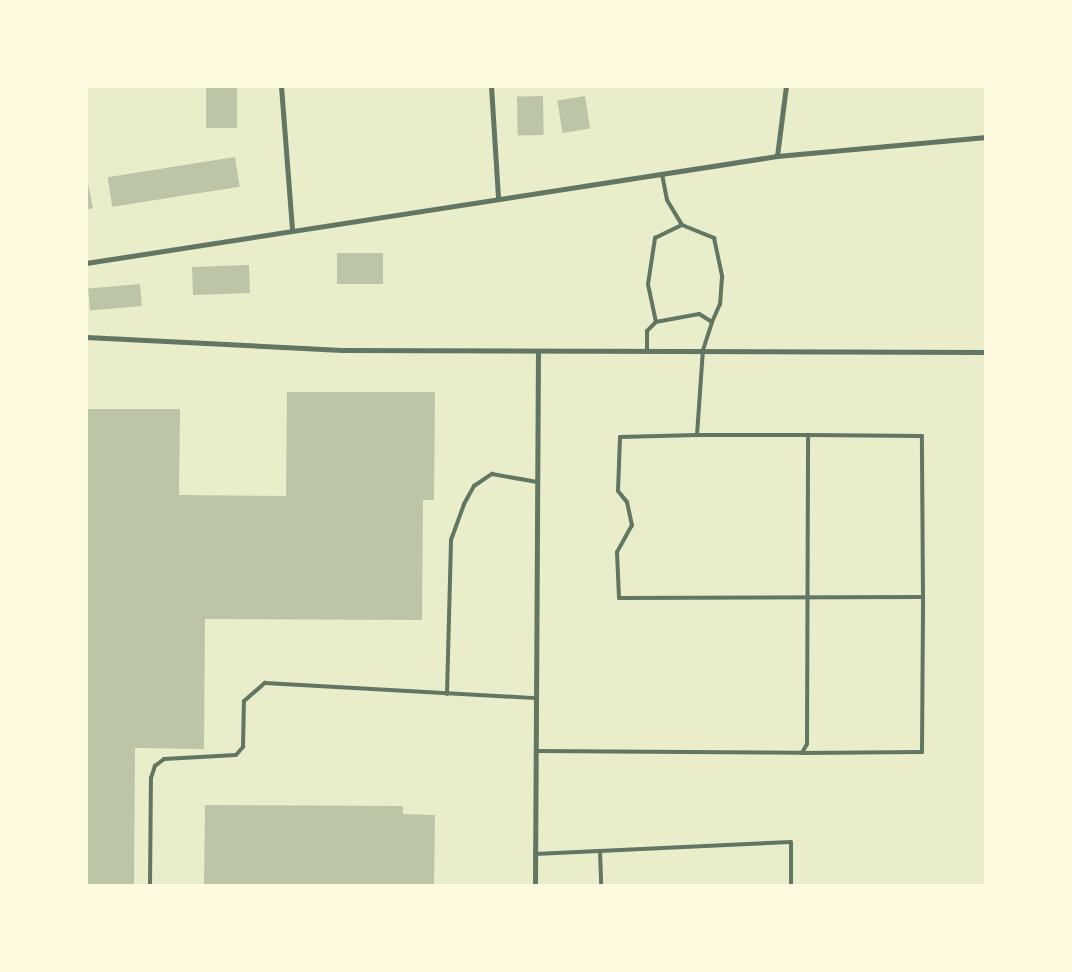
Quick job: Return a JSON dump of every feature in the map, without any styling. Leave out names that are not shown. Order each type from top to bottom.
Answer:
[{"type":"street","points":[[281,86],[292,230]]},
{"type":"street","points":[[491,86],[498,198]]},
{"type":"street","points":[[777,156],[786,86]]},
{"type":"street","points":[[86,263],[777,156],[986,137]]},
{"type":"street","points":[[86,337],[342,350],[986,352]]},
{"type":"street","points":[[535,886],[538,352]]},
{"type":"lane","points":[[662,174],[667,200],[682,225],[714,238],[722,277],[720,304],[703,350],[697,435]]},
{"type":"lane","points":[[656,322],[648,284],[655,238],[682,225]]},
{"type":"lane","points":[[647,350],[646,331],[656,322],[699,314],[712,322]]},
{"type":"lane","points":[[536,751],[922,752],[923,597],[922,436],[697,435],[620,437],[618,491],[627,502],[632,525],[617,552],[619,598],[923,597]]},
{"type":"lane","points":[[802,753],[807,744],[808,436]]},
{"type":"lane","points":[[447,694],[451,540],[464,504],[474,486],[492,474],[537,482]]},
{"type":"lane","points":[[150,886],[150,778],[155,766],[164,759],[236,755],[243,747],[244,701],[265,683],[536,698]]},
{"type":"lane","points":[[535,854],[792,842],[791,886]]},
{"type":"lane","points":[[600,851],[601,886]]},
{"type":"building","points":[[206,86],[237,86],[237,128],[206,128]]},
{"type":"building","points":[[517,96],[543,96],[544,135],[518,135]]},
{"type":"building","points":[[585,96],[590,129],[563,133],[557,100]]},
{"type":"building","points":[[235,157],[240,187],[112,207],[108,177]]},
{"type":"building","points":[[86,174],[93,208],[86,210]]},
{"type":"building","points":[[337,253],[383,253],[383,284],[337,284]]},
{"type":"building","points":[[249,265],[250,293],[193,295],[192,267]]},
{"type":"building","points":[[140,284],[142,306],[90,310],[88,289]]},
{"type":"building","points":[[287,392],[435,392],[434,500],[423,500],[422,620],[205,619],[204,749],[135,748],[134,886],[86,886],[86,409],[180,409],[179,495],[286,496]]},
{"type":"building","points":[[205,805],[403,806],[403,814],[435,815],[434,886],[204,886]]}]
